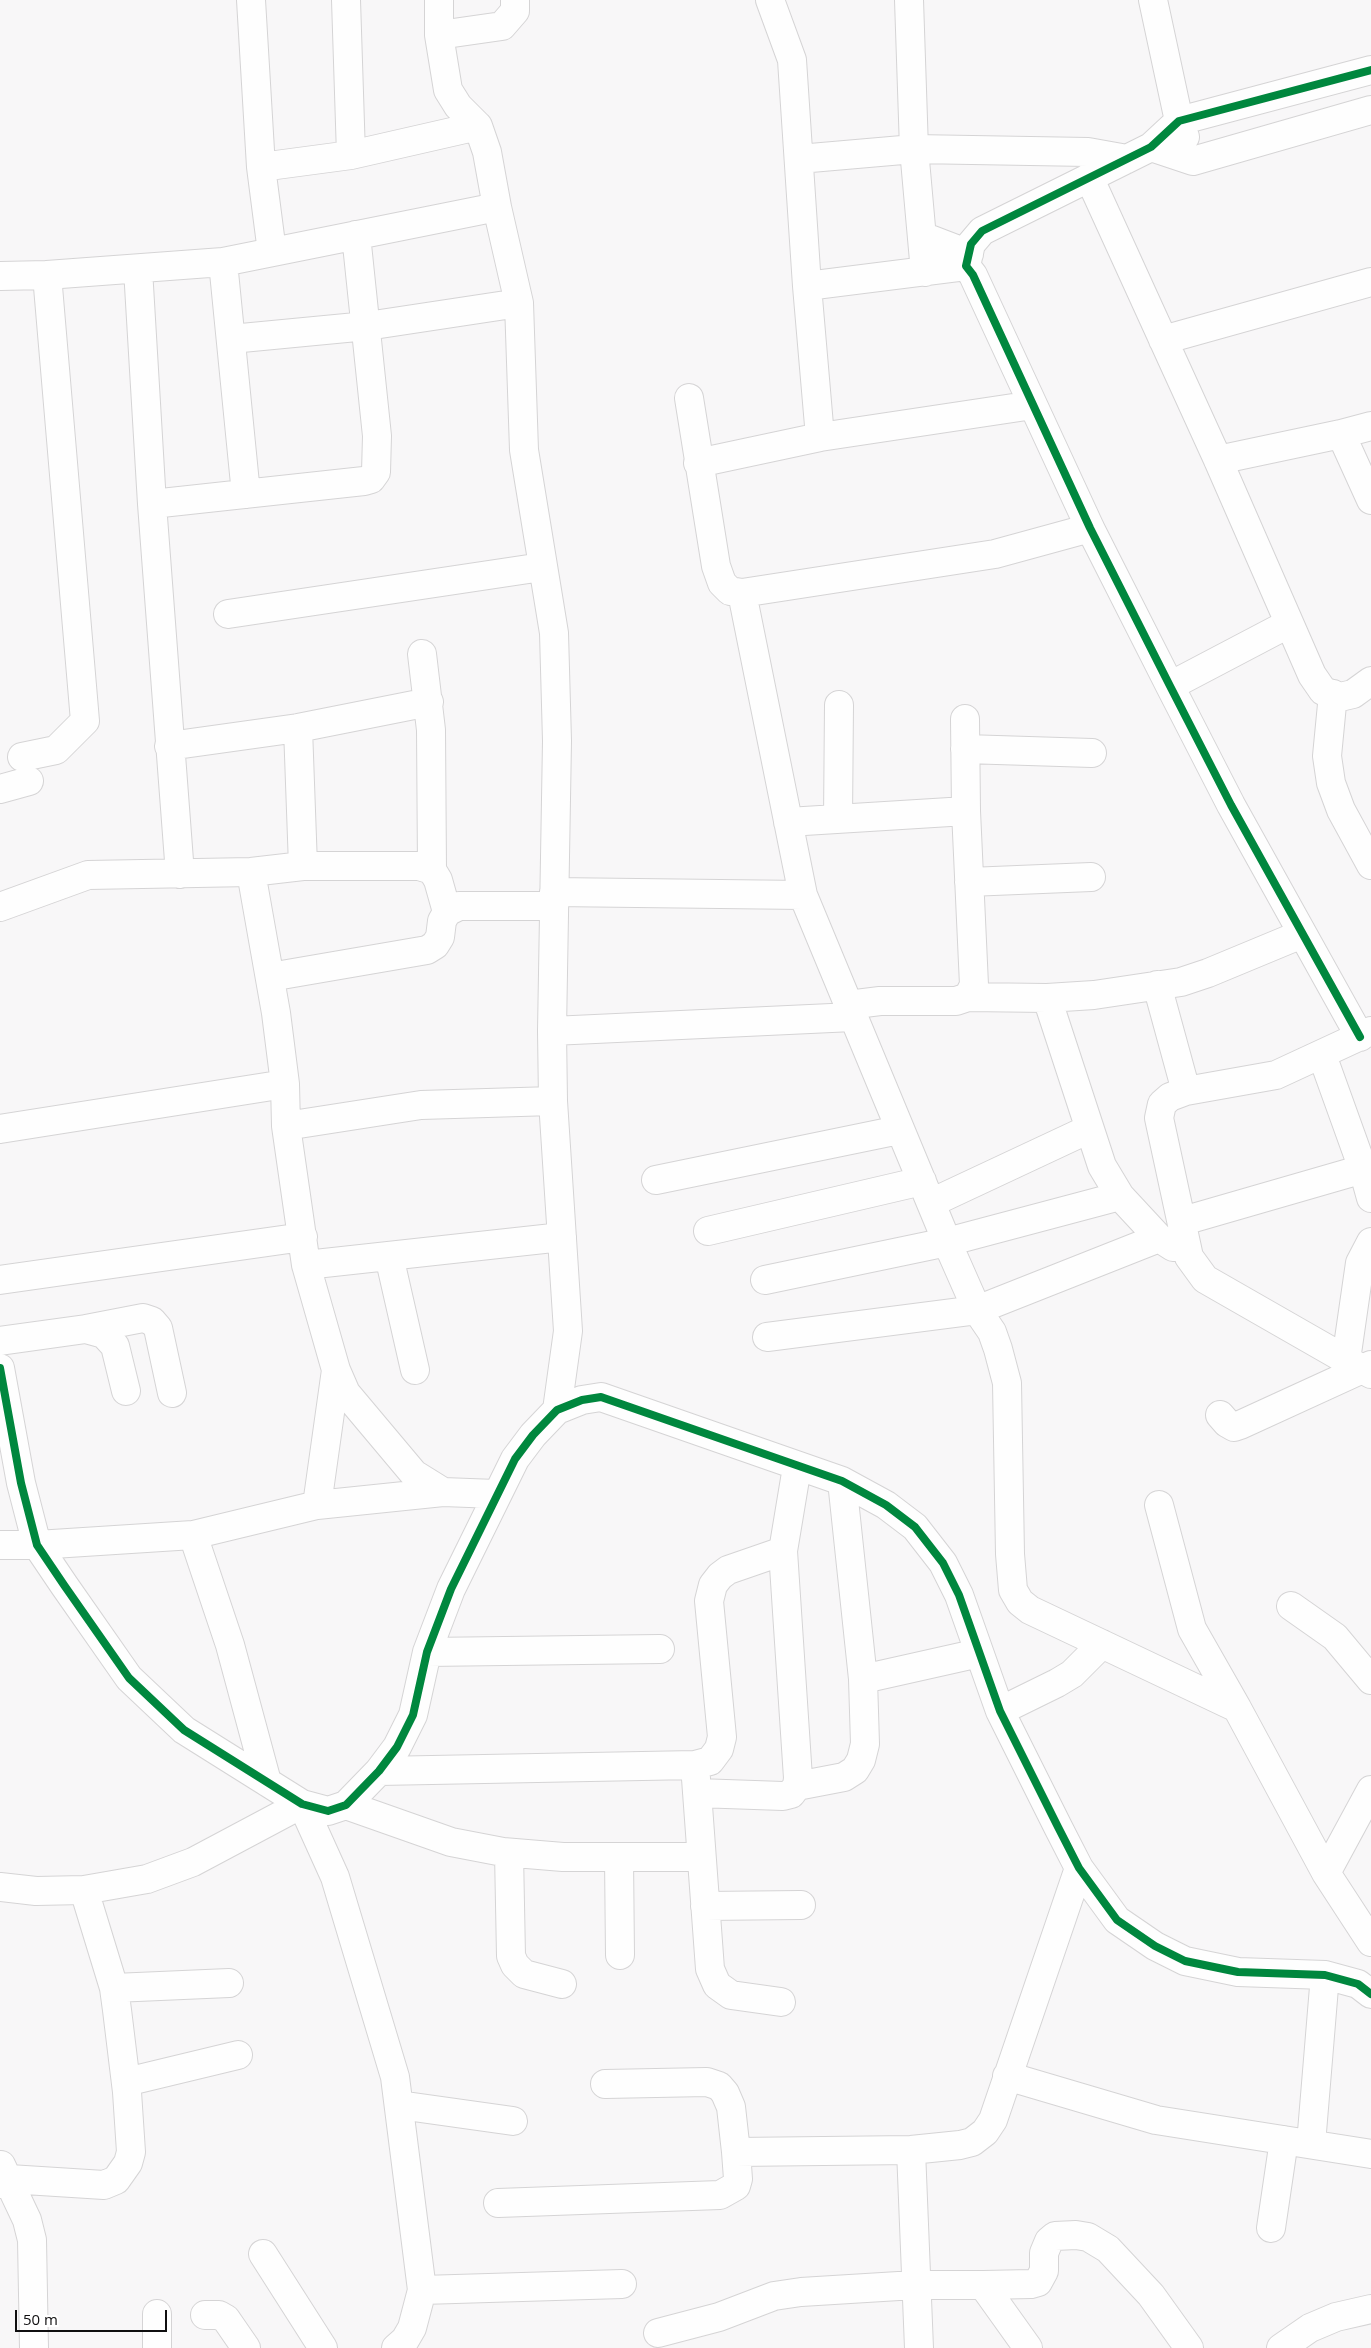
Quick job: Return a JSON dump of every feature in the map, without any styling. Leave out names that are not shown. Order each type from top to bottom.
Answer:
[{"type":"street","points":[[251,0],[261,167],[272,252]]},
{"type":"street","points":[[346,0],[350,155]]},
{"type":"street","points":[[439,0],[439,35],[448,90],[458,106],[478,126],[487,152],[519,303],[524,450],[554,633],[557,741],[552,1101],[568,1330],[557,1410]]},
{"type":"street","points":[[439,35],[502,26],[515,11],[515,0]]},
{"type":"street","points":[[770,0],[792,60],[807,286],[820,437]]},
{"type":"street","points":[[909,0],[914,150],[925,272]]},
{"type":"street","points":[[1153,0],[1179,121],[1193,161]]},
{"type":"street","points":[[1189,1257],[1183,1221],[1159,1118],[1162,1104],[1170,1097],[1186,1091],[1276,1075],[1365,1034],[1302,934],[1231,805],[1090,528],[967,260],[971,244],[982,231],[1151,147],[1179,121],[1371,70]]},
{"type":"street","points":[[1151,147],[1193,161],[1371,110]]},
{"type":"street","points":[[261,167],[350,155],[478,126]]},
{"type":"street","points":[[799,159],[914,150],[1088,152],[1127,159]]},
{"type":"street","points":[[1089,177],[1218,460],[1288,624],[1312,675],[1323,691],[1340,697],[1353,694],[1371,682]]},
{"type":"street","points":[[0,276],[47,275],[223,262],[498,207]]},
{"type":"street","points":[[152,504],[364,481],[371,478],[376,472],[378,462],[377,436],[356,235]]},
{"type":"street","points":[[922,236],[967,260]]},
{"type":"street","points":[[807,286],[925,272],[967,260]]},
{"type":"street","points":[[223,262],[246,494]]},
{"type":"street","points":[[138,269],[152,504],[180,874]]},
{"type":"street","points":[[0,789],[26,769],[56,750],[85,721],[47,275]]},
{"type":"street","points":[[1163,340],[1371,282]]},
{"type":"street","points":[[231,339],[367,326],[519,303]]},
{"type":"street","points":[[689,398],[716,566],[722,583],[730,592],[742,593],[995,554],[1090,528]]},
{"type":"street","points":[[698,463],[820,437],[1033,405]]},
{"type":"street","points":[[1218,460],[1371,426]]},
{"type":"street","points":[[1341,434],[1371,500]]},
{"type":"street","points":[[228,614],[542,567]]},
{"type":"street","points":[[742,593],[803,894],[899,1130],[977,1310],[992,1332],[998,1349],[1007,1383],[1010,1554],[1013,1590],[1020,1602],[1030,1610],[1237,1708]]},
{"type":"street","points":[[1170,686],[1288,624]]},
{"type":"street","points":[[422,654],[429,702],[432,870],[438,880],[447,912]]},
{"type":"street","points":[[1333,694],[1327,756],[1330,783],[1341,810],[1371,865]]},
{"type":"street","points":[[169,746],[298,728],[429,702]]},
{"type":"street","points":[[838,819],[839,705]]},
{"type":"street","points":[[965,719],[966,811],[974,985],[968,996]]},
{"type":"street","points":[[298,728],[303,866]]},
{"type":"street","points":[[965,749],[1092,753]]},
{"type":"street","points":[[788,822],[966,811]]},
{"type":"street","points":[[0,907],[88,875],[251,872],[303,866],[419,866],[432,870]]},
{"type":"street","points":[[251,872],[270,977],[285,1084],[286,1126],[306,1265],[336,1370],[346,1393],[414,1474],[443,1492]]},
{"type":"street","points":[[969,882],[1091,877]]},
{"type":"street","points":[[270,977],[427,950],[435,945],[440,937],[442,921],[447,912],[459,906],[554,899],[803,894]]},
{"type":"street","points":[[552,1031],[850,1011],[880,1001],[956,1001],[968,996],[1047,998],[1094,995],[1180,982],[1208,973],[1302,934]]},
{"type":"street","points":[[1157,985],[1186,1091]]},
{"type":"street","points":[[1047,998],[1102,1166],[1120,1196],[1159,1238],[1189,1257],[1205,1279],[1221,1290],[1363,1367]]},
{"type":"street","points":[[1322,1055],[1363,1169],[1371,1198]]},
{"type":"street","points":[[0,1129],[285,1084]]},
{"type":"street","points":[[286,1126],[421,1105],[552,1101]]},
{"type":"street","points":[[708,1231],[926,1192],[1089,1129]]},
{"type":"street","points":[[656,1180],[899,1130]]},
{"type":"street","points":[[1183,1221],[1363,1169]]},
{"type":"street","points":[[765,1280],[947,1242],[1120,1196]]},
{"type":"street","points":[[0,1280],[303,1237]]},
{"type":"street","points":[[306,1265],[562,1237]]},
{"type":"street","points":[[767,1337],[977,1310],[1159,1238]]},
{"type":"street","points":[[1363,1367],[1360,1263],[1371,1242]]},
{"type":"street","points":[[389,1256],[415,1370]]},
{"type":"street","points":[[0,1341],[86,1329],[143,1318],[152,1321],[158,1328],[172,1393]]},
{"type":"street","points":[[86,1329],[104,1334],[116,1346],[126,1391]]},
{"type":"street","points":[[1220,1415],[1227,1423],[1234,1427],[1240,1425],[1363,1367]]},
{"type":"street","points":[[0,1368],[21,1483],[37,1545],[129,1678],[184,1730],[302,1804],[328,1811],[346,1805],[379,1771],[397,1747],[413,1715],[427,1652],[450,1589],[515,1459],[533,1435],[557,1410],[582,1400],[601,1397],[842,1482],[886,1505],[915,1527],[943,1563],[959,1595],[1000,1711],[1080,1868],[1117,1920],[1154,1946],[1185,1961],[1238,1972],[1325,1975],[1358,1984],[1371,1994]]},
{"type":"street","points":[[317,1505],[336,1370]]},
{"type":"street","points":[[697,1793],[783,1796],[791,1794],[797,1786],[783,1551],[797,1467]]},
{"type":"street","points":[[797,1786],[844,1777],[856,1770],[865,1744],[863,1679],[842,1482]]},
{"type":"street","points":[[0,1544],[37,1545],[193,1535],[317,1505],[443,1492],[496,1494]]},
{"type":"street","points":[[1159,1505],[1192,1629],[1326,1873],[1371,1942]]},
{"type":"street","points":[[193,1535],[230,1645],[267,1782]]},
{"type":"street","points":[[379,1771],[695,1765],[710,1761],[719,1749],[722,1738],[708,1601],[713,1585],[728,1570],[783,1551]]},
{"type":"street","points":[[1291,1606],[1335,1637],[1371,1680]]},
{"type":"street","points":[[1000,1711],[1072,1674],[1102,1644]]},
{"type":"street","points":[[427,1652],[660,1649]]},
{"type":"street","points":[[863,1679],[978,1653]]},
{"type":"street","points":[[695,1765],[710,1970],[717,1985],[731,1995],[781,2002]]},
{"type":"street","points":[[1326,1873],[1371,1790]]},
{"type":"street","points":[[0,1887],[36,1891],[84,1890],[147,1879],[193,1862],[302,1804]]},
{"type":"street","points":[[302,1804],[335,1877],[395,2077],[422,2290],[412,2328],[405,2340],[396,2348]]},
{"type":"street","points":[[346,1805],[451,1842],[509,1853],[563,1858],[701,1857]]},
{"type":"street","points":[[509,1853],[510,1956],[515,1966],[524,1974],[562,1984]]},
{"type":"street","points":[[619,1858],[620,1954]]},
{"type":"street","points":[[736,2152],[911,2150],[960,2145],[972,2142],[985,2132],[993,2120],[1080,1868]]},
{"type":"street","points":[[2,2178],[104,2185],[116,2180],[128,2163],[131,2152],[126,2082],[114,1988],[84,1890]]},
{"type":"street","points":[[705,1906],[801,1905]]},
{"type":"street","points":[[1311,2144],[1325,1975]]},
{"type":"street","points":[[114,1988],[229,1984]]},
{"type":"street","points":[[126,2082],[238,2055]]},
{"type":"street","points":[[1007,2076],[1156,2120],[1371,2154]]},
{"type":"street","points":[[498,2203],[720,2195],[736,2186],[738,2179],[731,2107],[725,2093],[719,2086],[707,2082],[605,2084]]},
{"type":"street","points":[[399,2105],[513,2121]]},
{"type":"street","points":[[1271,2228],[1284,2140]]},
{"type":"street","points":[[911,2150],[919,2348]]},
{"type":"street","points":[[2,2178],[28,2220],[32,2240],[34,2348]]},
{"type":"street","points":[[658,2333],[719,2318],[774,2296],[801,2292],[915,2285],[1031,2284],[1038,2282],[1044,2271],[1044,2253],[1048,2241],[1055,2236],[1076,2234],[1088,2237],[1108,2249],[1151,2296],[1189,2348]]},
{"type":"street","points":[[263,2254],[323,2348]]},
{"type":"street","points":[[422,2290],[622,2284]]},
{"type":"street","points":[[983,2285],[1028,2348]]},
{"type":"street","points":[[1281,2348],[1310,2328],[1336,2317],[1371,2310]]},
{"type":"street","points":[[157,2314],[157,2348]]},
{"type":"street","points":[[205,2315],[219,2315],[226,2319],[246,2348]]},
{"type":"cycle path","points":[[1360,1037],[1231,805],[1170,686],[1090,528],[973,275],[966,266],[971,244],[982,231],[1151,147],[1179,121],[1371,70]]},
{"type":"cycle path","points":[[0,1368],[21,1483],[37,1545],[64,1585],[129,1678],[184,1730],[302,1804],[328,1811],[346,1805],[379,1771],[397,1747],[413,1715],[427,1652],[451,1589],[515,1459],[533,1435],[557,1410],[582,1400],[601,1397],[842,1481],[886,1505],[915,1527],[943,1563],[959,1595],[1000,1711],[1079,1868],[1117,1920],[1155,1946],[1185,1961],[1238,1972],[1325,1975],[1358,1984],[1371,1994]]}]
